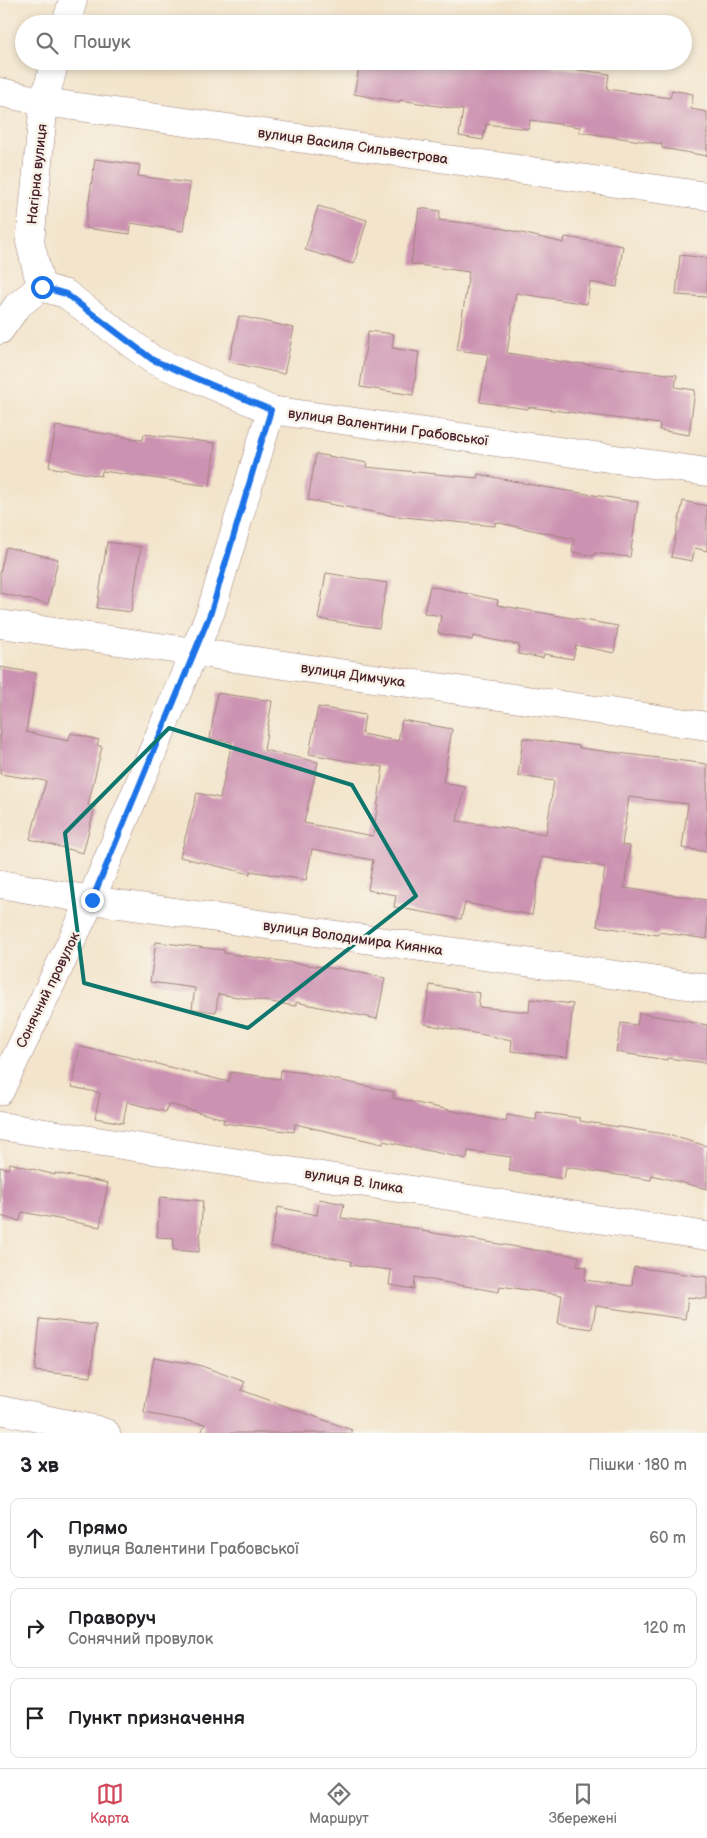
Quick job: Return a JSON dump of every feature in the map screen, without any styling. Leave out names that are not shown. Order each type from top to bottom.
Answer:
[{"type":"street","points":[[69,15],[73,0]]},
{"type":"street","name":"Нагірна вулиця","points":[[42,287],[30,242],[44,102],[53,70]]},
{"type":"street","name":"вулиця Василя Сильвестрова","points":[[0,92],[44,102],[707,196]]},
{"type":"street","points":[[0,330],[17,306],[42,287]]},
{"type":"street","name":"вулиця Валентини Грабовської","points":[[42,287],[66,294],[153,360],[271,410],[707,472]]},
{"type":"street","name":"Сонячний провулок","points":[[0,1091],[92,900],[211,612],[271,410]]},
{"type":"street","name":"вулиця Димчука","points":[[0,624],[707,726]]},
{"type":"street","name":"вулиця Володимира Киянка","points":[[0,884],[92,900],[707,988]]},
{"type":"street","name":"вулиця В. Ілика","points":[[0,1126],[707,1236]]},
{"type":"street","points":[[0,1410],[106,1433]]},
{"type":"highlighted area","points":[[169,728],[352,785],[416,896],[248,1028],[84,983],[65,833]]},
{"type":"building","points":[[358,70],[579,70],[609,74],[607,89],[670,98],[672,90],[693,94],[691,109],[707,112],[707,156],[662,148],[662,144],[579,132],[580,127],[530,120],[529,129],[486,124],[483,140],[459,136],[463,110],[354,94]]},
{"type":"building","points":[[95,159],[140,165],[138,176],[190,183],[183,231],[131,223],[130,234],[85,228]]},
{"type":"building","points":[[318,206],[367,220],[354,264],[305,250]]},
{"type":"building","points":[[419,208],[440,211],[439,220],[492,226],[564,243],[565,237],[623,246],[617,287],[590,282],[587,304],[516,293],[507,353],[576,364],[677,375],[675,387],[695,390],[689,435],[659,430],[660,424],[480,402],[488,354],[457,350],[469,272],[411,264]]},
{"type":"building","points":[[680,255],[707,258],[707,297],[676,295]]},
{"type":"building","points":[[239,316],[294,328],[284,374],[229,362]]},
{"type":"building","points":[[368,331],[394,334],[392,348],[419,352],[413,395],[360,387]]},
{"type":"building","points":[[56,426],[143,440],[144,434],[215,443],[210,486],[102,471],[101,476],[49,467]]},
{"type":"building","points":[[316,454],[367,463],[366,467],[477,478],[478,474],[543,487],[638,502],[630,557],[595,553],[594,556],[572,552],[574,539],[495,522],[495,526],[394,516],[308,500]]},
{"type":"building","points":[[683,501],[707,506],[707,551],[695,548],[692,561],[671,557]]},
{"type":"building","points":[[107,542],[141,547],[131,612],[97,608]]},
{"type":"building","points":[[6,547],[58,559],[48,604],[0,593],[0,573]]},
{"type":"building","points":[[326,573],[387,583],[379,628],[318,619]]},
{"type":"building","points":[[430,586],[498,600],[497,605],[618,626],[614,653],[576,645],[573,659],[544,654],[543,658],[518,654],[519,645],[473,636],[472,640],[438,633],[441,616],[424,613]]},
{"type":"building","points":[[0,667],[36,673],[26,732],[68,741],[71,733],[99,740],[97,745],[102,747],[88,805],[95,807],[83,853],[30,839],[46,781],[0,774]]},
{"type":"building","points":[[217,693],[272,701],[264,750],[318,762],[304,823],[373,836],[383,767],[309,754],[318,707],[365,715],[362,734],[398,741],[402,720],[452,729],[443,783],[465,787],[457,821],[546,834],[554,781],[518,776],[523,738],[580,746],[579,748],[707,764],[707,852],[682,848],[688,804],[629,797],[622,845],[630,846],[624,888],[707,900],[707,939],[659,932],[658,935],[597,926],[605,867],[542,857],[532,915],[465,903],[461,919],[394,907],[396,895],[368,890],[373,860],[312,849],[306,880],[250,871],[250,874],[180,857],[197,793],[220,798],[232,742],[210,739]]},
{"type":"building","points":[[156,942],[224,950],[224,953],[337,968],[385,978],[377,1019],[296,1002],[296,1006],[218,994],[216,1012],[192,1009],[195,988],[150,982]]},
{"type":"building","points":[[430,985],[480,993],[478,1007],[529,1012],[530,999],[573,1004],[567,1057],[511,1051],[512,1040],[424,1024]]},
{"type":"building","points":[[639,1013],[707,1025],[707,1063],[667,1058],[667,1060],[616,1052],[621,1023],[637,1025]]},
{"type":"building","points":[[80,1047],[117,1054],[229,1082],[231,1072],[280,1079],[281,1070],[305,1073],[394,1092],[393,1098],[506,1122],[507,1115],[536,1120],[537,1112],[580,1118],[580,1121],[665,1134],[707,1146],[707,1189],[652,1175],[651,1180],[566,1167],[564,1179],[509,1171],[511,1157],[468,1151],[467,1159],[383,1141],[383,1144],[295,1124],[294,1132],[223,1123],[224,1119],[168,1104],[166,1112],[127,1102],[123,1123],[95,1118],[100,1093],[72,1087]]},
{"type":"building","points":[[10,1163],[55,1175],[55,1173],[108,1183],[100,1227],[22,1212],[20,1221],[0,1216],[0,1167],[8,1169]]},
{"type":"building","points":[[160,1197],[203,1201],[199,1252],[173,1250],[174,1238],[157,1237]]},
{"type":"building","points":[[319,1199],[344,1204],[341,1218],[422,1229],[422,1231],[579,1256],[577,1266],[587,1267],[584,1280],[632,1286],[634,1267],[707,1277],[707,1299],[688,1297],[685,1319],[596,1306],[592,1329],[558,1324],[562,1295],[500,1286],[499,1292],[415,1277],[414,1289],[389,1285],[391,1270],[350,1265],[351,1261],[270,1246],[278,1207],[317,1215]]},
{"type":"building","points":[[40,1319],[96,1325],[91,1377],[35,1371]]},
{"type":"building","points":[[154,1357],[199,1365],[245,1382],[241,1390],[352,1430],[352,1433],[201,1433],[205,1424],[144,1413]]},
{"type":"route","points":[[42,287],[66,294],[153,360],[271,410],[211,612],[92,900]]}]
